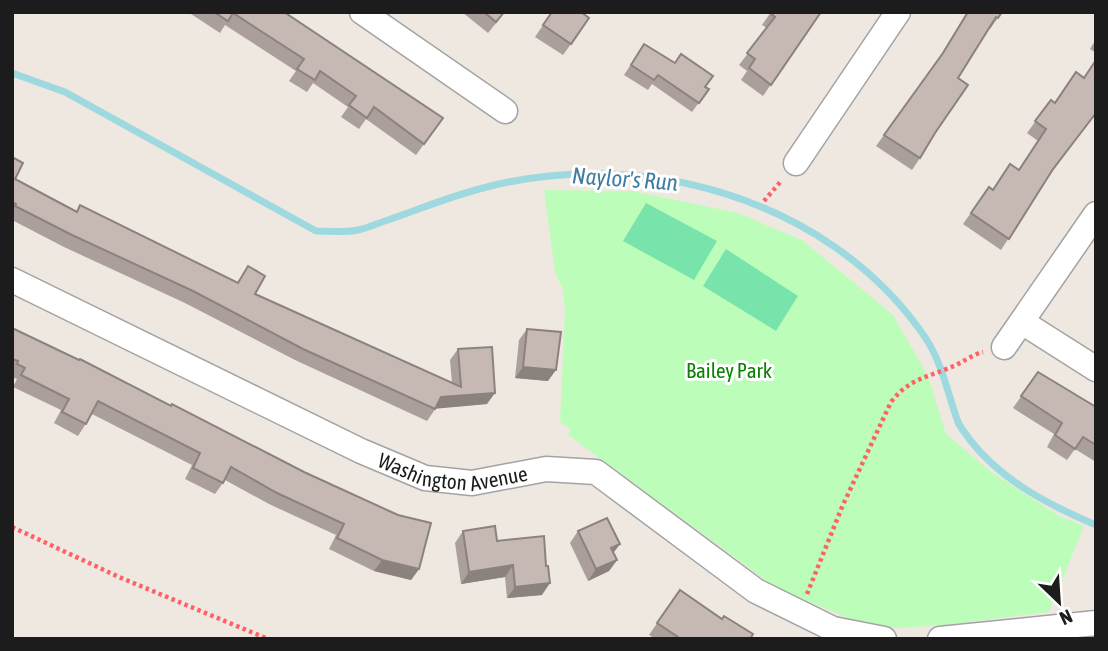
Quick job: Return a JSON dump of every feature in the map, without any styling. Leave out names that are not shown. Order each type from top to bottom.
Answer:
[{"type":"street","points":[[362,12],[505,111]]},
{"type":"street","points":[[796,163],[892,14]]},
{"type":"street","points":[[1004,347],[1096,215]]},
{"type":"street","name":"Washington Avenue","points":[[12,280],[361,451],[425,478],[472,483],[546,469],[596,472],[756,591],[833,629],[884,639]]},
{"type":"street","points":[[1022,322],[1096,369]]},
{"type":"street","points":[[940,639],[1096,623]]},
{"type":"path","points":[[799,613],[842,507],[891,402],[901,389],[958,364]]},
{"type":"path","points":[[12,527],[119,577],[268,639]]},
{"type":"green space","name":"Bailey Park","points":[[544,190],[633,191],[738,213],[802,240],[893,315],[928,376],[946,434],[990,471],[1059,516],[1084,526],[1049,612],[895,628],[851,619],[779,590],[568,435],[570,429],[560,422],[565,311],[563,290],[555,272]]},
{"type":"green space","points":[[646,203],[717,241],[694,280],[623,241]]},
{"type":"green space","points":[[726,249],[798,296],[776,331],[703,286]]},
{"type":"building","points":[[214,12],[284,12],[443,118],[424,144],[374,107],[367,118],[349,105],[356,96],[320,71],[315,80],[297,69],[304,59],[233,13],[228,21]]},
{"type":"building","points":[[484,12],[504,12],[496,22]]},
{"type":"building","points":[[552,12],[581,12],[589,18],[571,44],[543,25]]},
{"type":"building","points":[[771,12],[821,12],[771,85],[749,68],[755,59],[747,53],[775,17]]},
{"type":"building","points":[[968,12],[1002,12],[996,17],[958,78],[968,85],[920,158],[884,135],[943,53]]},
{"type":"building","points":[[644,44],[675,63],[681,54],[713,76],[705,87],[709,89],[699,103],[658,75],[654,80],[631,65]]},
{"type":"building","points":[[1096,60],[1096,113],[1053,169],[1009,239],[971,213],[989,187],[993,190],[1010,164],[1019,170],[1046,129],[1035,121],[1051,100],[1055,103],[1076,72],[1084,78]]},
{"type":"building","points":[[12,157],[23,163],[15,179],[77,212],[80,205],[238,283],[248,266],[265,276],[255,294],[461,387],[458,349],[492,347],[495,393],[441,397],[435,409],[303,349],[193,291],[15,206],[12,202]]},
{"type":"building","points":[[12,328],[80,359],[171,406],[172,404],[304,472],[398,515],[431,523],[419,569],[382,560],[337,538],[344,524],[277,493],[231,467],[223,483],[193,468],[200,453],[98,401],[86,424],[62,412],[69,399],[21,375],[25,368],[12,359]]},
{"type":"building","points":[[527,329],[561,332],[556,370],[523,367]]},
{"type":"building","points":[[1038,372],[1096,407],[1096,445],[1083,437],[1075,449],[1055,435],[1062,423],[1021,396]]},
{"type":"building","points":[[607,518],[620,544],[611,548],[617,560],[596,569],[578,531]]},
{"type":"building","points":[[495,526],[497,541],[544,536],[550,583],[515,587],[513,565],[469,572],[463,531]]},
{"type":"building","points":[[680,590],[722,619],[724,616],[753,634],[750,639],[681,639],[657,623]]},
{"type":"waterway","name":"Naylor's Run","points":[[12,73],[65,92],[316,231],[362,229],[483,188],[543,177],[604,174],[665,179],[724,193],[781,216],[833,246],[880,284],[920,330],[939,363],[959,425],[983,455],[1027,490],[1096,525]]}]
